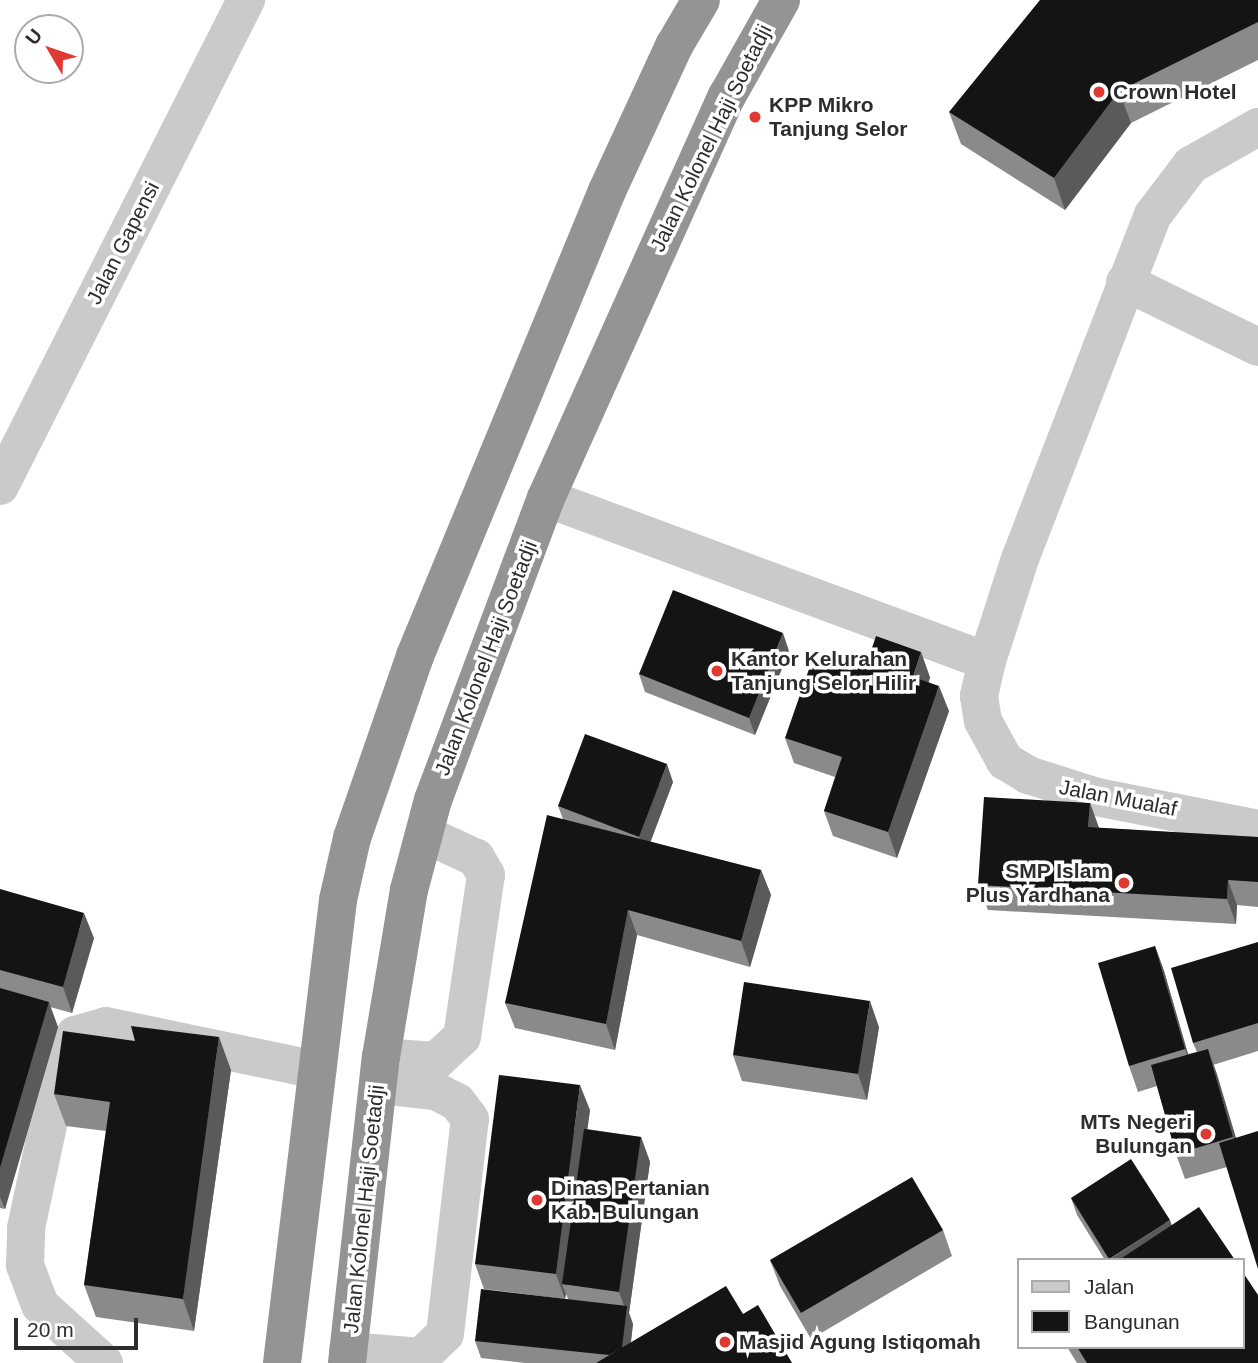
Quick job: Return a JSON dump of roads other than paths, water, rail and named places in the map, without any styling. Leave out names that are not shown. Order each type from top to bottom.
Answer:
[{"type":"highway","points":[[282,1363],[338,900],[352,838],[415,656],[607,191],[674,46],[701,0]]},
{"type":"highway","name":"Jalan Kolonel Haji Soetadji","points":[[348,1357],[379,1071],[409,890],[424,834],[546,498],[666,226],[727,96],[781,0]]},
{"type":"street","name":"Jalan Gapensi","points":[[0,486],[246,0]]},
{"type":"street","name":"Jalan Mualaf","points":[[1258,127],[1191,165],[1153,215],[1020,559],[987,661],[979,696],[982,721],[1005,761],[1028,775],[1097,796],[1258,829]]},
{"type":"street","points":[[1125,282],[1258,347]]},
{"type":"street","points":[[546,498],[987,661]]},
{"type":"street","points":[[379,1071],[436,1061],[462,1037],[486,875],[476,858],[424,834]]},
{"type":"street","points":[[104,1363],[40,1305],[24,1265],[26,1228],[62,1060],[75,1035],[106,1026],[317,1070]]},
{"type":"street","points":[[348,1357],[421,1357],[445,1334],[470,1119],[457,1102],[379,1071]]},
{"type":"place","name":"Crown Hotel","points":[[1099,92]]},
{"type":"place","name":"KPP Mikro Tanjung Selor","points":[[755,117]]},
{"type":"place","name":"Kantor Kelurahan Tanjung Selor Hilir","points":[[717,671]]},
{"type":"place","name":"SMP Islam Plus Yardhana","points":[[1124,883]]},
{"type":"place","name":"MTs Negeri Bulungan","points":[[1206,1134]]},
{"type":"place","name":"Dinas Pertanian Kab. Bulungan","points":[[537,1200]]},
{"type":"place","name":"Masjid Agung Istiqomah","points":[[725,1342]]}]
